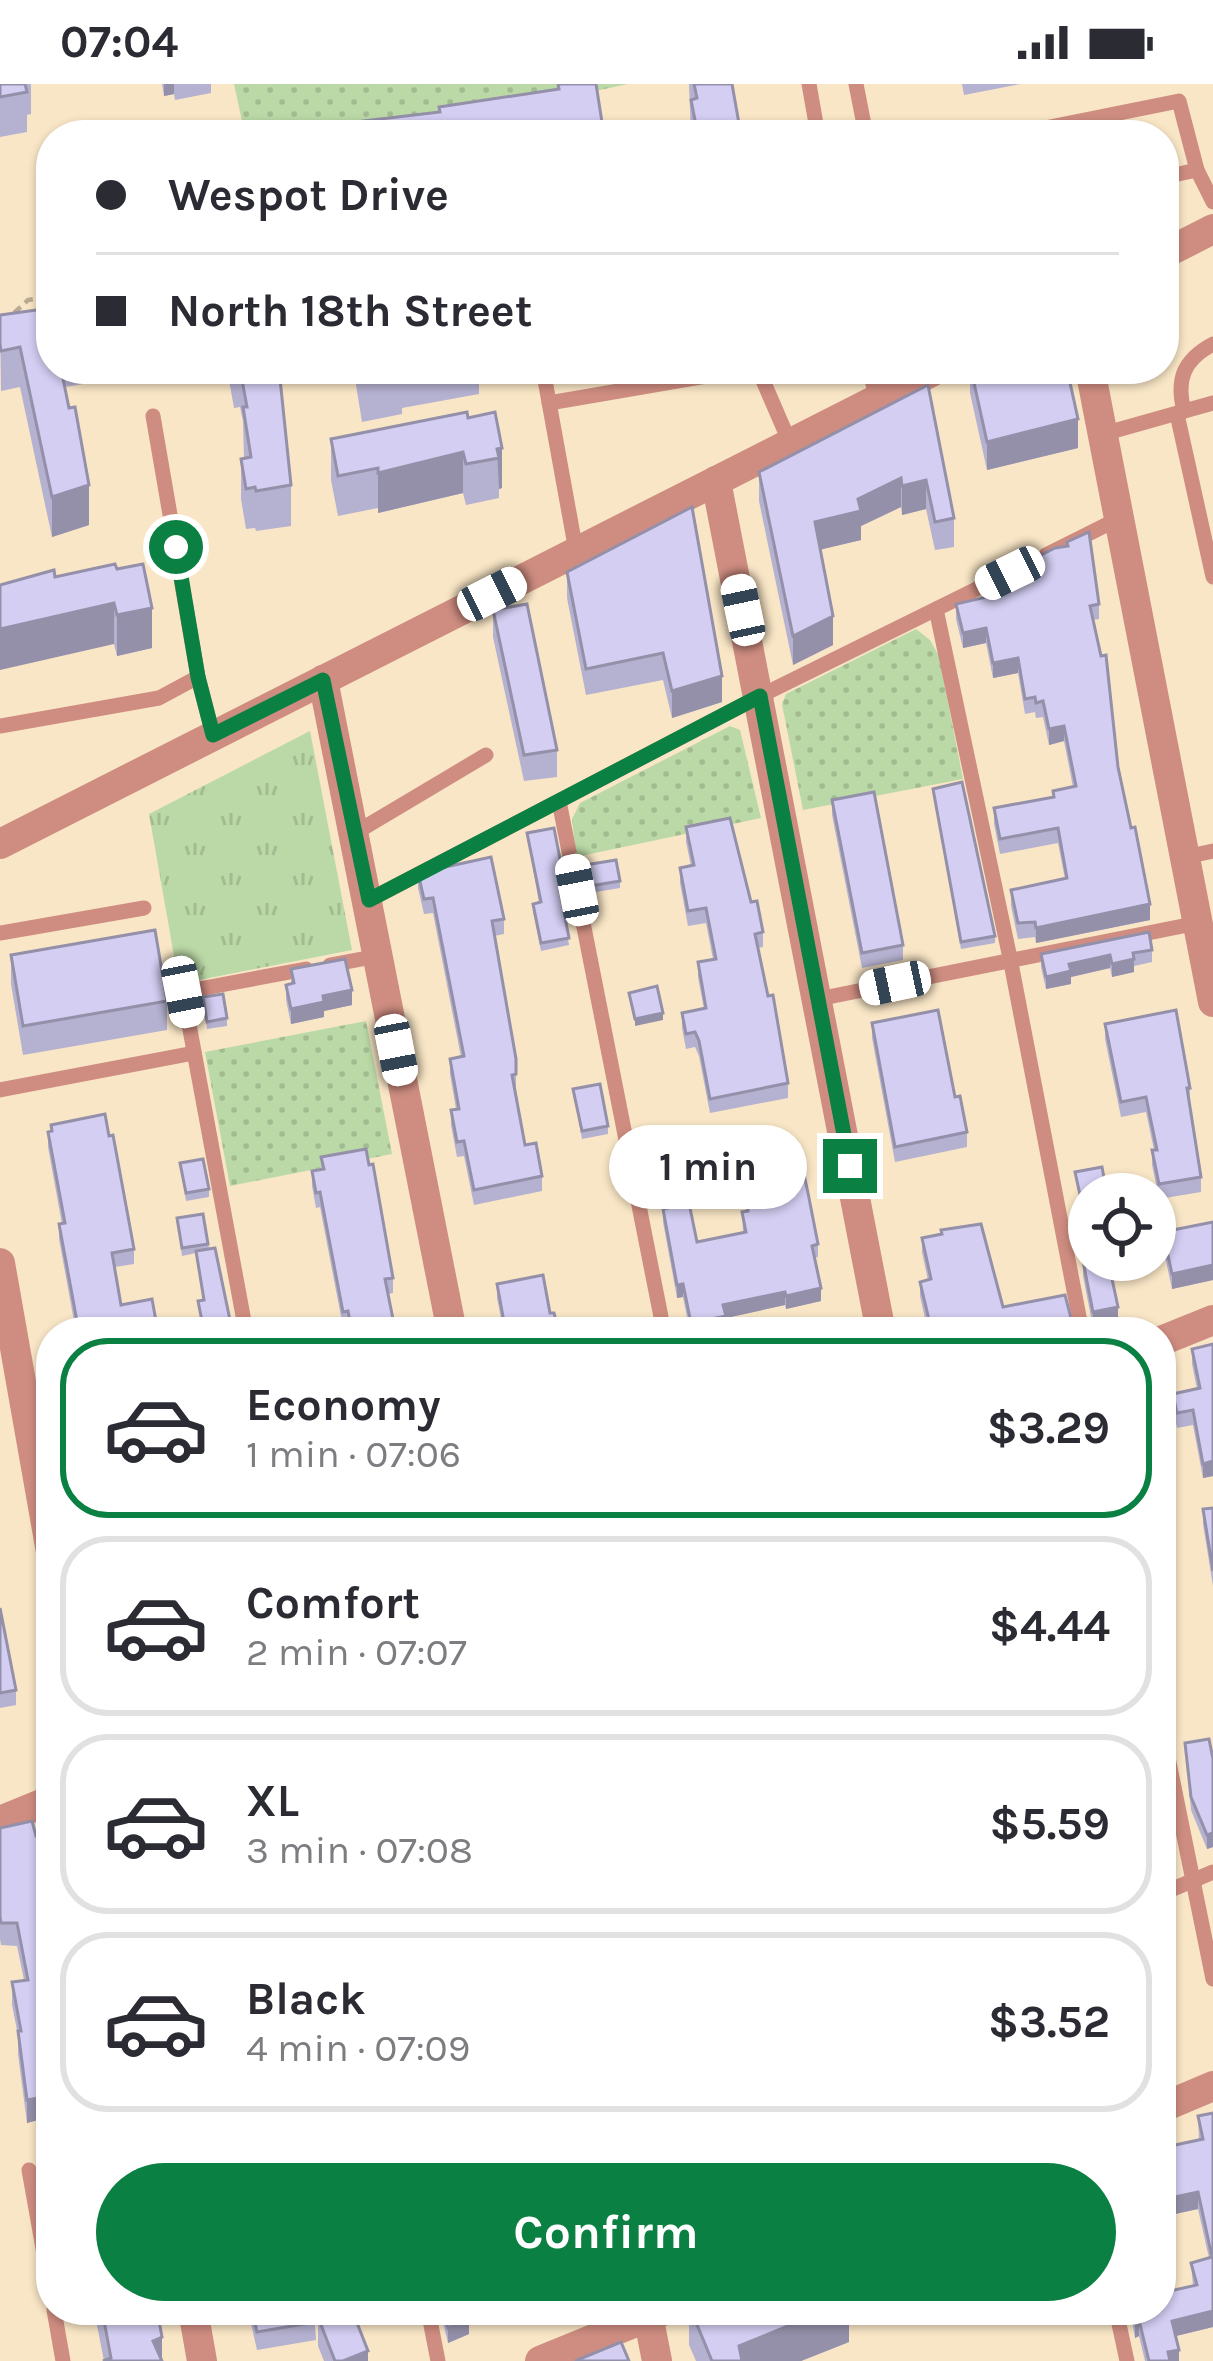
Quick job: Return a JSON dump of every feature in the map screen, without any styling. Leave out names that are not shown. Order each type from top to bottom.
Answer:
[{"type":"street","points":[[1179,246],[1213,229]]},
{"type":"street","points":[[0,844],[790,443],[873,384]]},
{"type":"street","points":[[1093,384],[1199,854],[1213,1002]]},
{"type":"street","points":[[716,481],[878,1317]]},
{"type":"street","points":[[323,680],[449,1317]]},
{"type":"street","points":[[0,1263],[36,1467]]},
{"type":"street","points":[[1176,1335],[1213,1320]]},
{"type":"street","points":[[0,1821],[36,1806]]},
{"type":"street","points":[[1176,2102],[1213,2086]]},
{"type":"street","points":[[196,2325],[202,2361]]},
{"type":"street","points":[[541,2361],[623,2325]]},
{"type":"street","points":[[654,2325],[657,2361]]},
{"type":"lane","points":[[809,84],[815,120]]},
{"type":"lane","points":[[856,84],[863,120]]},
{"type":"lane","points":[[1085,120],[1179,101],[1197,170],[1213,202]]},
{"type":"lane","points":[[1179,174],[1197,170]]},
{"type":"lane","points":[[1213,344],[1184,367],[1178,390],[1213,577]]},
{"type":"lane","points":[[546,384],[576,551]]},
{"type":"lane","points":[[549,403],[660,384]]},
{"type":"lane","points":[[764,384],[790,443]]},
{"type":"lane","points":[[1103,434],[1213,403]]},
{"type":"lane","points":[[153,416],[198,677],[213,735]]},
{"type":"lane","points":[[1038,559],[1120,518]]},
{"type":"lane","points":[[369,900],[760,696],[1018,569]]},
{"type":"lane","points":[[936,609],[1079,1317]]},
{"type":"lane","points":[[0,727],[158,698],[198,677]]},
{"type":"lane","points":[[355,833],[486,755]]},
{"type":"lane","points":[[559,801],[661,1317]]},
{"type":"lane","points":[[818,999],[1010,958],[1201,904]]},
{"type":"lane","points":[[0,933],[144,908]]},
{"type":"lane","points":[[243,1317],[183,992],[378,956]]},
{"type":"lane","points":[[0,1090],[194,1053]]},
{"type":"lane","points":[[1176,1797],[1213,1979]]},
{"type":"lane","points":[[1176,1887],[1213,1871]]},
{"type":"lane","points":[[28,2170],[36,2209]]},
{"type":"lane","points":[[57,2325],[63,2361]]},
{"type":"lane","points":[[431,2325],[438,2361]]},
{"type":"lane","points":[[1119,2325],[1127,2361]]},
{"type":"path","points":[[0,318],[36,299]]},
{"type":"green space","points":[[234,84],[628,84],[458,120],[242,120]]},
{"type":"green space","points":[[916,629],[939,656],[963,779],[803,810],[782,704],[786,694]]},
{"type":"green space","points":[[730,726],[740,730],[761,818],[576,857],[572,819],[580,803]]},
{"type":"green space","points":[[310,731],[352,950],[179,984],[149,814]]},
{"type":"green space","points":[[366,1021],[392,1154],[230,1186],[205,1052]]},
{"type":"building","points":[[0,84],[25,84],[27,92],[0,97]]},
{"type":"building","points":[[558,84],[596,84],[602,120],[372,120],[440,112],[439,107],[559,89]]},
{"type":"building","points":[[694,84],[732,84],[738,120],[695,120],[691,100],[697,98]]},
{"type":"building","points":[[36,310],[36,384],[64,384],[69,408],[75,407],[89,485],[52,497],[20,347],[1,351],[0,315]]},
{"type":"building","points":[[243,384],[281,384],[291,485],[246,489],[241,459],[251,457],[243,407],[247,407]]},
{"type":"building","points":[[974,384],[1070,384],[1078,419],[987,442]]},
{"type":"building","points":[[928,385],[954,518],[935,522],[926,480],[902,486],[901,478],[858,499],[861,511],[815,522],[833,616],[793,636],[759,472]]},
{"type":"building","points":[[467,412],[468,418],[495,412],[502,448],[497,449],[499,458],[466,464],[463,452],[378,473],[378,468],[338,476],[331,439]]},
{"type":"building","points":[[692,507],[722,676],[672,691],[663,653],[586,669],[567,572]]},
{"type":"building","points":[[1089,532],[1099,604],[1090,606],[1101,656],[1106,655],[1118,767],[1150,904],[1036,928],[1035,922],[1018,923],[1011,890],[1067,878],[1058,828],[1000,839],[994,808],[1054,797],[1053,791],[1076,786],[1064,726],[1049,729],[1043,701],[1025,699],[1018,658],[993,663],[986,628],[963,633],[956,604],[991,596],[987,582]]},
{"type":"building","points":[[115,564],[117,569],[143,564],[152,608],[117,615],[114,603],[0,629],[0,585],[54,570],[55,577]]},
{"type":"building","points":[[527,604],[557,750],[524,755],[493,610]]},
{"type":"building","points":[[962,782],[995,936],[961,942],[933,789]]},
{"type":"building","points":[[874,792],[903,945],[862,953],[832,800]]},
{"type":"building","points":[[730,818],[751,902],[757,901],[763,932],[755,934],[768,996],[773,995],[788,1083],[710,1099],[699,1041],[695,1032],[686,1034],[682,1013],[706,1008],[698,962],[716,959],[706,908],[688,911],[680,868],[694,865],[686,827]]},
{"type":"building","points":[[554,828],[569,938],[541,943],[533,904],[541,902],[527,833]]},
{"type":"building","points":[[491,857],[504,919],[492,921],[516,1059],[516,1074],[512,1075],[525,1145],[536,1143],[542,1176],[474,1190],[464,1141],[457,1142],[451,1110],[459,1109],[450,1059],[464,1056],[433,898],[424,899],[418,873]]},
{"type":"building","points":[[616,860],[620,881],[590,886],[585,865]]},
{"type":"building","points":[[155,930],[167,1001],[23,1026],[11,955]]},
{"type":"building","points":[[1149,932],[1152,950],[1133,953],[1134,959],[1112,964],[1110,955],[1069,964],[1071,971],[1046,977],[1041,954]]},
{"type":"building","points":[[345,959],[352,990],[291,1009],[286,985],[294,983],[291,969]]},
{"type":"building","points":[[657,986],[663,1013],[635,1019],[629,993]]},
{"type":"building","points":[[223,994],[227,1018],[207,1022],[203,997]]},
{"type":"building","points":[[938,1010],[967,1132],[895,1147],[872,1023]]},
{"type":"building","points":[[1176,1010],[1201,1177],[1176,1181],[1176,1173],[1157,1173],[1146,1097],[1121,1102],[1105,1024]]},
{"type":"building","points":[[600,1084],[608,1126],[582,1131],[573,1089]]},
{"type":"building","points":[[105,1114],[134,1249],[112,1253],[121,1305],[152,1299],[155,1317],[76,1317],[59,1224],[65,1223],[48,1132],[51,1125]]},
{"type":"building","points":[[789,1139],[792,1153],[799,1151],[818,1244],[812,1246],[821,1288],[723,1305],[726,1316],[690,1317],[683,1284],[677,1285],[663,1209],[689,1203],[697,1242],[746,1232],[745,1191],[752,1190],[744,1148]]},
{"type":"building","points":[[366,1149],[369,1165],[373,1164],[393,1278],[385,1279],[393,1317],[349,1317],[348,1311],[343,1312],[312,1171],[324,1169],[321,1157]]},
{"type":"building","points":[[203,1159],[209,1189],[186,1193],[180,1163]]},
{"type":"building","points":[[1102,1167],[1103,1173],[1075,1173]]},
{"type":"building","points":[[203,1214],[208,1244],[182,1248],[177,1218]]},
{"type":"building","points":[[1213,1222],[1213,1265],[1176,1273],[1176,1229]]},
{"type":"building","points":[[981,1224],[1003,1307],[1065,1295],[1071,1317],[928,1317],[920,1282],[931,1279],[922,1238],[942,1234],[941,1230]]},
{"type":"building","points":[[215,1248],[229,1317],[201,1317],[198,1301],[204,1300],[196,1251]]},
{"type":"building","points":[[543,1275],[550,1313],[555,1317],[503,1317],[497,1284]]},
{"type":"building","points":[[1087,1281],[1112,1281],[1118,1307],[1093,1312]]},
{"type":"building","points":[[1213,1344],[1213,1461],[1203,1464],[1193,1410],[1177,1413],[1176,1408],[1176,1393],[1200,1388],[1192,1349]]},
{"type":"building","points":[[1213,1508],[1213,1571],[1203,1509]]},
{"type":"building","points":[[0,1608],[16,1690],[0,1693]]},
{"type":"building","points":[[1209,1739],[1213,1833],[1207,1835],[1191,1797],[1185,1743]]},
{"type":"building","points":[[32,1821],[36,1836],[36,2098],[27,2100],[12,1982],[28,1980],[17,1923],[1,1923],[0,1828]]},
{"type":"building","points":[[1213,2113],[1213,2311],[1176,2320],[1176,2290],[1197,2285],[1191,2263],[1212,2257],[1198,2192],[1176,2197],[1176,2145],[1203,2139],[1198,2116]]},
{"type":"building","points":[[105,2325],[160,2325],[162,2337],[153,2341],[162,2361],[103,2361],[111,2358]]},
{"type":"building","points":[[255,2325],[298,2325],[257,2332]]},
{"type":"building","points":[[321,2325],[358,2325],[368,2351],[335,2361]]},
{"type":"building","points":[[697,2325],[790,2325],[739,2346],[742,2361],[712,2361]]},
{"type":"building","points":[[1140,2325],[1173,2325],[1179,2350],[1168,2352],[1170,2361],[1149,2361]]},
{"type":"building","points":[[621,2342],[629,2361],[575,2361]]},
{"type":"route","points":[[176,547],[213,735],[323,680],[369,900],[760,696],[850,1166]]}]
